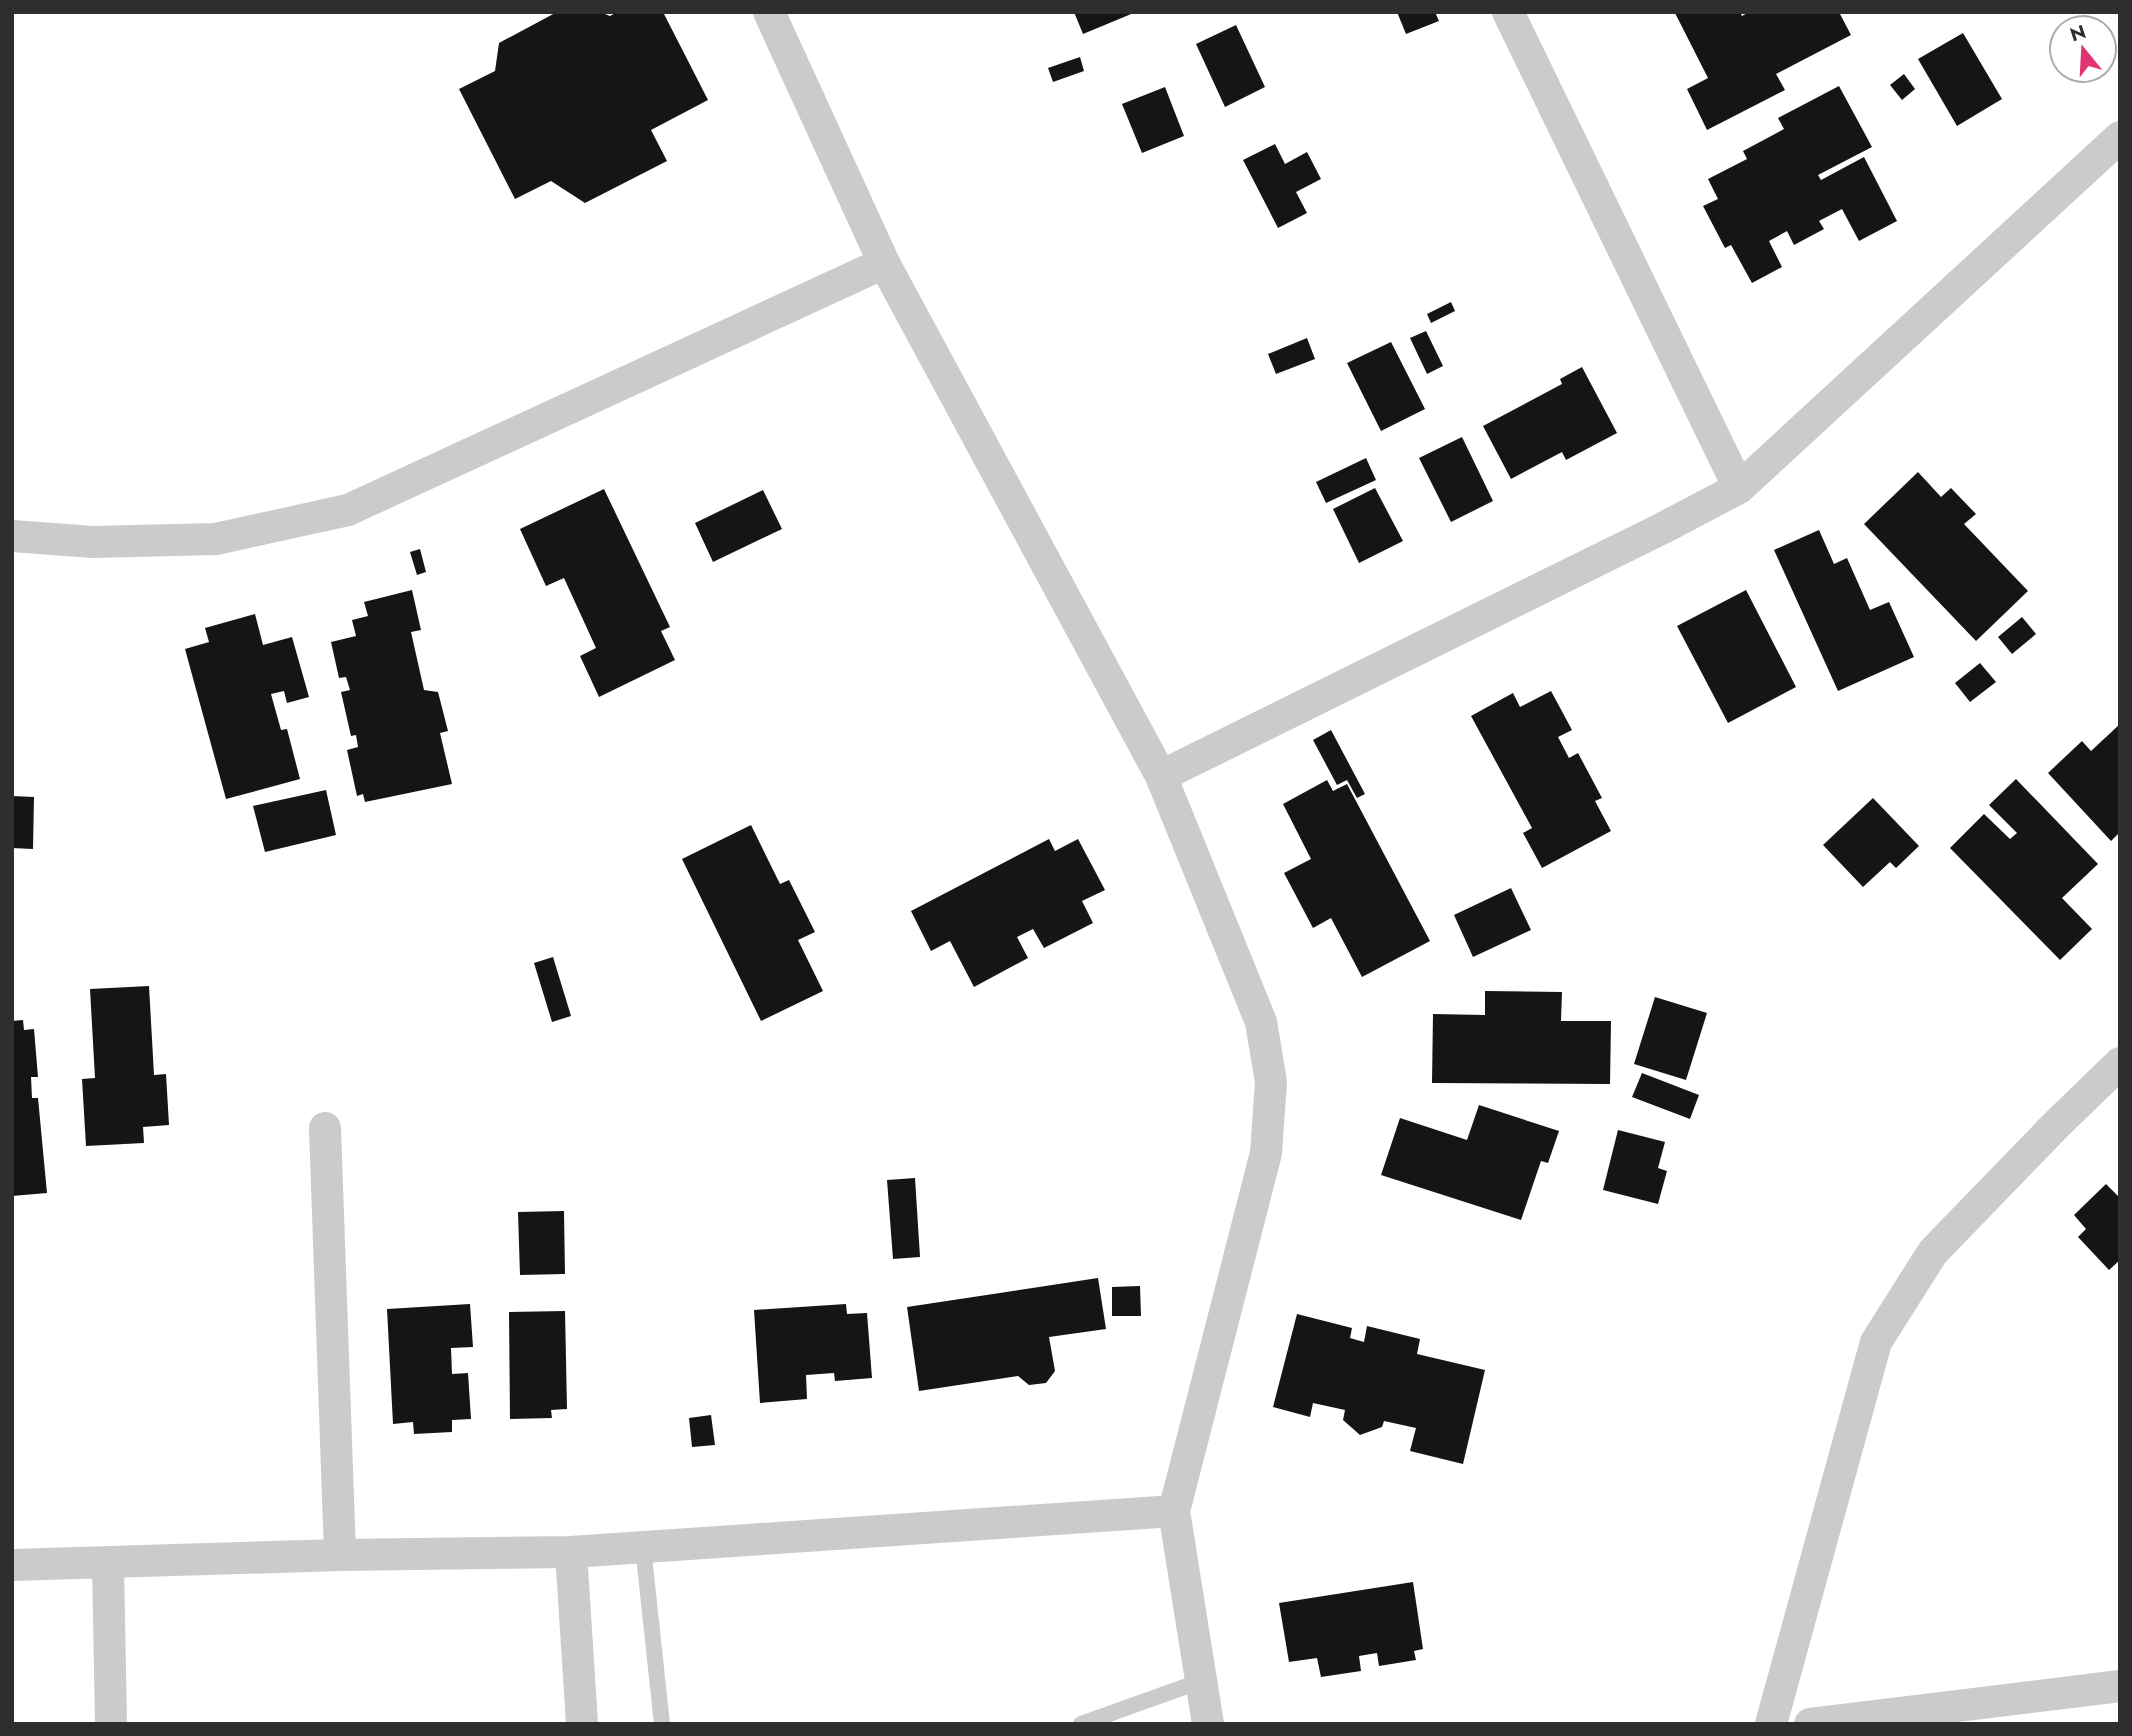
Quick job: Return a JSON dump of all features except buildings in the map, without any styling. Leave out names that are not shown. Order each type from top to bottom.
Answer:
[{"type":"street","points":[[769,12],[884,263],[1161,776],[1261,1022],[1270,1082],[1266,1153],[1174,1511],[1208,1724]]},
{"type":"street","points":[[1508,12],[1740,488]]},
{"type":"street","points":[[1161,776],[1740,488],[2120,137]]},
{"type":"street","points":[[12,536],[93,542],[216,539],[348,510],[884,263]]},
{"type":"street","points":[[1771,1724],[1877,1342],[1933,1252],[2120,1063]]},
{"type":"street","points":[[325,1128],[340,1555]]},
{"type":"street","points":[[12,1565],[340,1555],[571,1552],[1174,1511]]},
{"type":"street","points":[[571,1552],[582,1724]]},
{"type":"street","points":[[108,1563],[111,1724]]},
{"type":"street","points":[[1810,1724],[2120,1686]]},
{"type":"lane","points":[[643,1546],[662,1724]]},
{"type":"lane","points":[[1081,1724],[1201,1681]]}]
